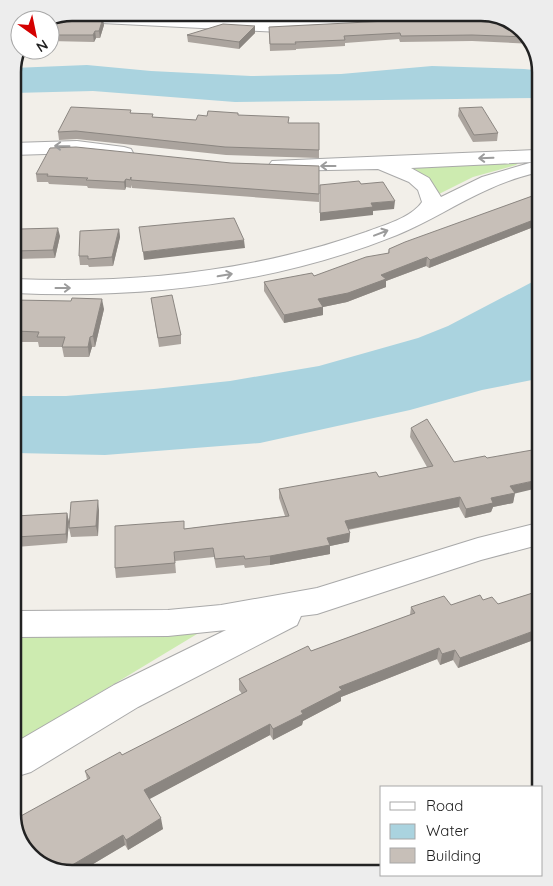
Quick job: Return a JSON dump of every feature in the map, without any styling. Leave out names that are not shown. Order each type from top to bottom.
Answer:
[{"type":"street","points":[[170,21],[254,26],[389,21]]},
{"type":"street","points":[[21,149],[77,146],[142,155]]},
{"type":"street","points":[[258,164],[377,165],[532,156]]},
{"type":"street","points":[[377,165],[409,174],[427,187],[432,196],[432,202],[425,213]]},
{"type":"street","points":[[21,286],[108,288],[202,278],[277,266],[346,246],[392,229],[476,187],[532,168]]},
{"type":"street","points":[[21,758],[126,696],[230,642],[317,601],[478,549],[532,536]]},
{"type":"street","points":[[21,624],[168,623],[220,618],[317,601]]},
{"type":"green space","points":[[518,163],[473,177],[439,194],[407,167]]},
{"type":"green space","points":[[202,631],[21,740],[21,632]]},
{"type":"water","points":[[87,65],[151,71],[251,76],[341,74],[432,66],[524,69],[532,70],[532,98],[235,102],[93,91],[21,93],[21,68]]},
{"type":"water","points":[[532,282],[532,380],[482,390],[410,410],[260,443],[105,455],[21,453],[21,396],[66,396],[230,381],[319,366],[418,338],[448,326]]},
{"type":"building","points":[[102,21],[99,31],[95,31],[93,35],[60,35],[60,23]]},
{"type":"building","points":[[387,21],[484,21],[497,24],[517,37],[401,36],[400,33],[344,36],[345,40],[270,44],[269,27]]},
{"type":"building","points":[[223,24],[255,26],[239,42],[187,35]]},
{"type":"building","points":[[71,107],[131,110],[130,113],[153,114],[152,117],[196,120],[198,115],[207,116],[208,111],[238,113],[238,115],[289,117],[288,123],[319,123],[319,150],[225,147],[76,131],[58,132]]},
{"type":"building","points":[[482,107],[498,133],[474,135],[459,108]]},
{"type":"building","points":[[76,147],[231,163],[319,166],[319,194],[131,180],[131,177],[130,180],[126,179],[124,182],[36,174],[50,148]]},
{"type":"building","points":[[359,181],[361,184],[383,182],[395,201],[371,203],[373,207],[320,213],[320,185]]},
{"type":"building","points":[[532,196],[532,221],[430,260],[427,257],[381,275],[386,279],[348,293],[318,299],[323,307],[284,315],[264,282],[312,273],[314,276],[366,257],[389,253],[389,249]]},
{"type":"building","points":[[234,218],[244,240],[143,252],[139,227]]},
{"type":"building","points":[[58,228],[53,250],[21,251],[21,229]]},
{"type":"building","points":[[119,229],[112,257],[88,259],[88,256],[79,256],[80,231]]},
{"type":"building","points":[[172,295],[181,335],[158,338],[151,298]]},
{"type":"building","points":[[72,298],[102,299],[93,336],[90,337],[88,347],[62,347],[65,337],[37,337],[39,332],[21,331],[21,300],[71,301]]},
{"type":"building","points":[[427,419],[454,462],[532,450],[532,481],[510,486],[515,493],[491,498],[493,503],[466,509],[460,497],[345,521],[350,533],[327,538],[330,545],[245,559],[244,556],[215,559],[213,548],[174,552],[175,563],[115,568],[115,526],[184,521],[184,529],[289,516],[279,489],[376,472],[379,477],[433,466],[411,428]]},
{"type":"building","points":[[98,500],[96,526],[69,528],[71,502]]},
{"type":"building","points":[[67,513],[66,534],[21,537],[21,516]]},
{"type":"building","points":[[532,593],[532,632],[460,658],[455,650],[442,654],[439,648],[339,687],[342,690],[301,711],[303,714],[273,729],[270,724],[144,790],[161,818],[126,840],[123,835],[72,865],[69,865],[56,862],[44,856],[30,842],[24,830],[21,816],[90,778],[85,771],[120,752],[122,755],[247,691],[239,679],[308,646],[311,651],[415,613],[411,607],[444,596],[451,605],[480,595],[483,600],[492,597],[498,604]]}]
